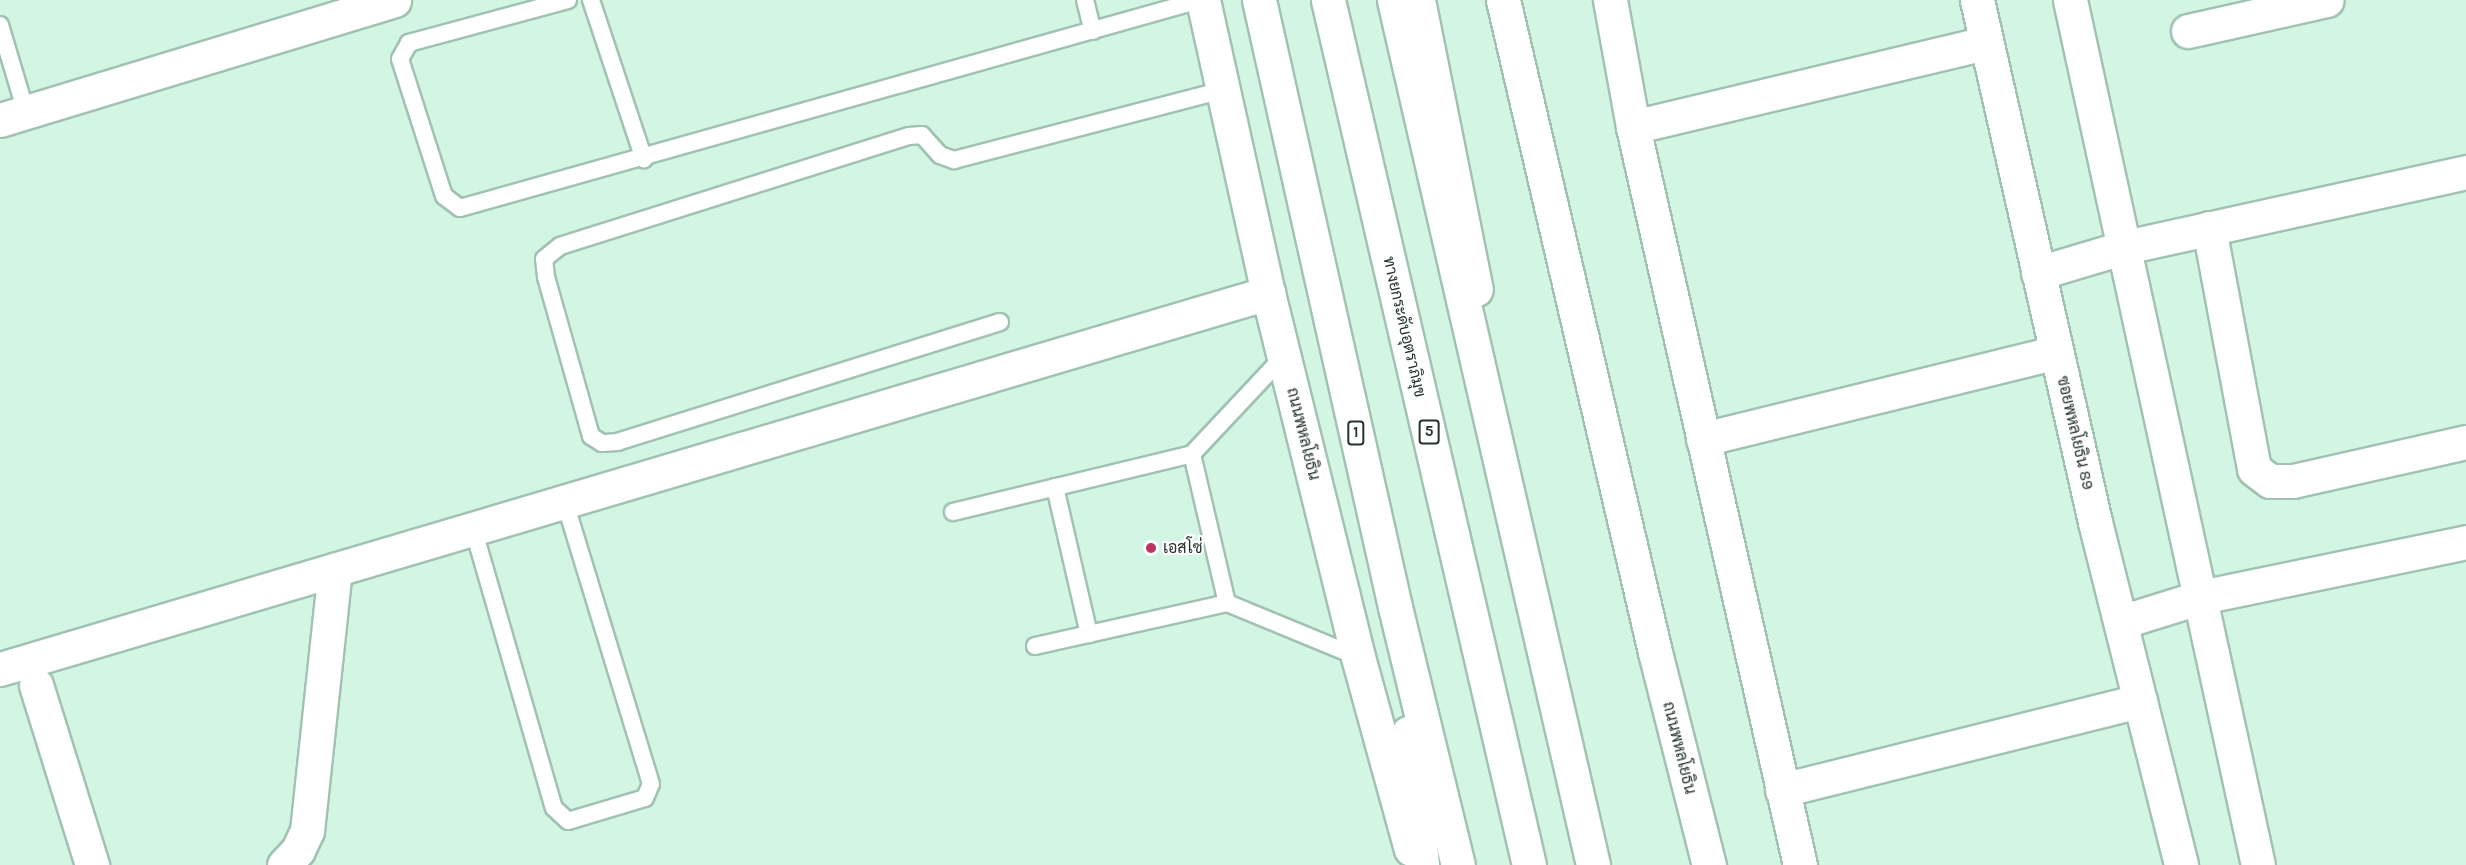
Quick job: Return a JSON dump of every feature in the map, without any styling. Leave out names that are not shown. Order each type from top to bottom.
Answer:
[{"type":"main road","points":[[13,116],[394,0]]},
{"type":"main road","name":"ถนนพหลโยธิน","points":[[1201,0],[1268,293],[1358,657],[1416,865]]},
{"type":"main road","name":"1","points":[[1259,0],[1395,607],[1458,865]]},
{"type":"main road","name":"ทางยกระดับอุตราภิมุข","points":[[1328,0],[1529,865]]},
{"type":"main road","points":[[1394,0],[1593,865]]},
{"type":"main road","points":[[1418,0],[1551,666],[1598,865]]},
{"type":"main road","name":"ถนนพหลโยธิน","points":[[1503,0],[1655,652],[1709,865]]},
{"type":"main road","points":[[1610,0],[1633,127],[1800,865]]},
{"type":"main road","name":"ซอยพหลโยธิน 89","points":[[1977,0],[2056,352],[2181,865]]},
{"type":"main road","points":[[2070,0],[2258,865]]},
{"type":"main road","points":[[2188,31],[2327,0]]},
{"type":"main road","points":[[1633,127],[1986,43]]},
{"type":"main road","points":[[2038,273],[2125,247],[2466,172]]},
{"type":"main road","points":[[2209,228],[2254,469],[2270,481],[2293,481],[2466,442]]},
{"type":"main road","points":[[0,669],[1268,293]]},
{"type":"main road","points":[[1703,439],[2056,352]]},
{"type":"main road","points":[[2121,622],[2201,597],[2466,542]]},
{"type":"main road","points":[[284,865],[298,850],[307,831],[336,568]]},
{"type":"main road","points":[[1395,607],[1422,865]]},
{"type":"main road","points":[[36,685],[92,865]]},
{"type":"main road","points":[[1782,790],[2140,701]]},
{"type":"lane","points":[[568,0],[409,43],[400,59],[444,196],[460,208],[644,159],[1201,0]]},
{"type":"lane","points":[[591,0],[644,159]]},
{"type":"lane","points":[[1085,0],[1093,31]]},
{"type":"lane","points":[[0,25],[13,116]]},
{"type":"lane","points":[[1000,322],[618,442],[602,443],[591,436],[546,277],[544,259],[560,246],[909,136],[922,135],[940,154],[954,160],[1222,90]]},
{"type":"lane","points":[[953,512],[1192,454],[1284,356]]},
{"type":"lane","points":[[1192,454],[1227,603]]},
{"type":"lane","points":[[1055,487],[1089,634]]},
{"type":"lane","points":[[473,528],[554,808],[568,821],[645,798],[651,784],[565,502]]},
{"type":"lane","points":[[1035,646],[1227,603],[1358,657]]},
{"type":"place","name":"เอสโซ่","points":[[1151,548]]}]
